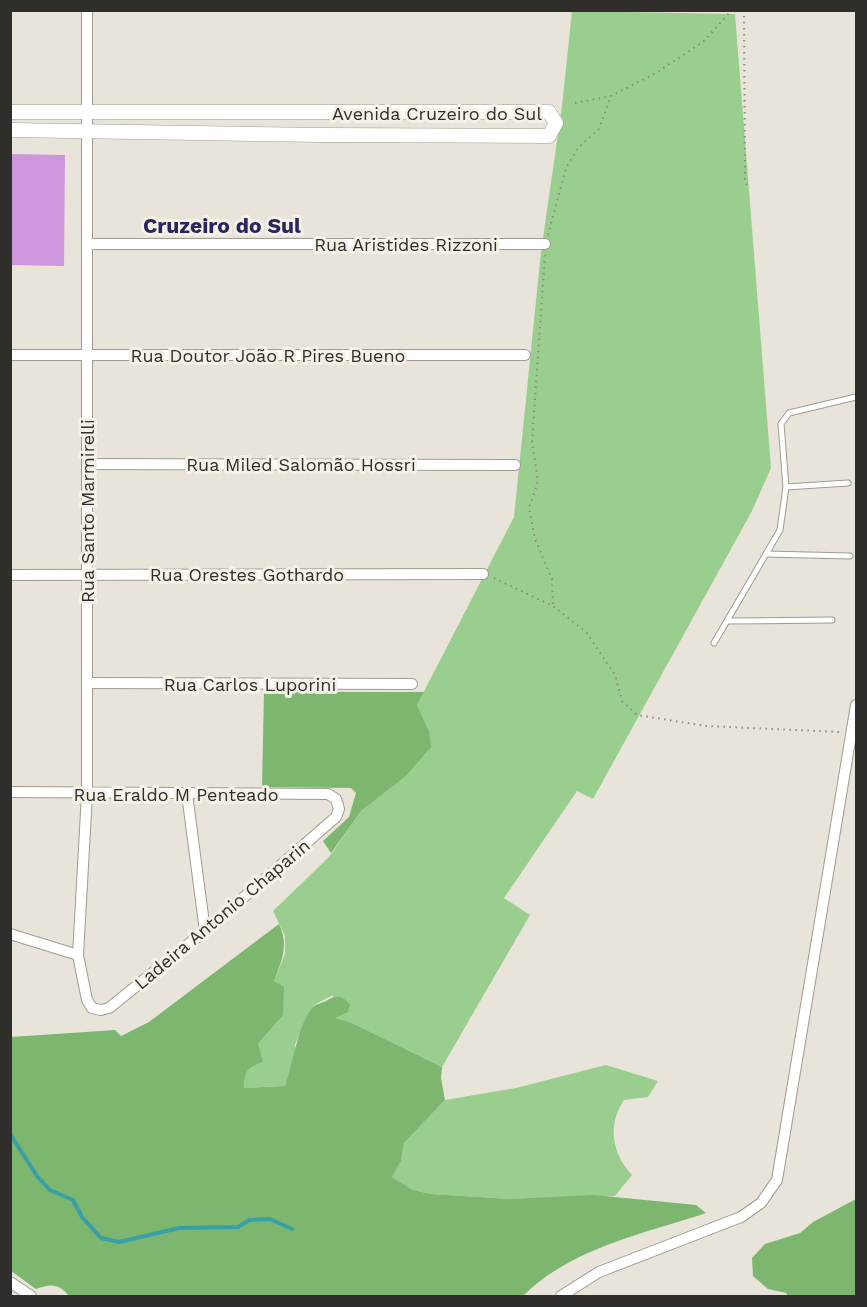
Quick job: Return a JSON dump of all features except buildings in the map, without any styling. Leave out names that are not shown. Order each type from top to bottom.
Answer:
[{"type":"street","name":"Rua Santo Marmirelli","points":[[87,10],[89,132],[87,794],[78,955],[87,1000],[92,1008]]},
{"type":"street","name":"Avenida Cruzeiro do Sul","points":[[10,111],[549,112],[556,123],[549,136],[10,130]]},
{"type":"street","points":[[322,135],[323,112]]},
{"type":"street","name":"Rua Aristides Rizzoni","points":[[87,244],[546,244]]},
{"type":"street","name":"Rua Doutor João R Pires Bueno","points":[[10,355],[525,355]]},
{"type":"street","name":"Rua Miled Salomão Hossri","points":[[87,464],[515,465]]},
{"type":"street","name":"Rua Orestes Gothardo","points":[[10,575],[483,574]]},
{"type":"street","name":"Rua Carlos Luporini","points":[[87,683],[412,684]]},
{"type":"street","points":[[561,1296],[599,1272],[741,1217],[761,1203],[777,1180],[856,705]]},
{"type":"street","name":"Rua Eraldo M Penteado","points":[[10,792],[328,794],[338,804]]},
{"type":"street","points":[[188,794],[205,931]]},
{"type":"street","name":"Ladeira Antonio Chaparin","points":[[92,1008],[101,1010],[109,1008],[205,931],[336,817],[338,804]]},
{"type":"street","points":[[10,934],[78,955]]},
{"type":"street","points":[[10,1282],[32,1296]]},
{"type":"lane","points":[[714,643],[780,530],[786,486],[781,424],[789,413],[856,397]]},
{"type":"lane","points":[[786,486],[848,483]]},
{"type":"lane","points":[[766,554],[850,556]]},
{"type":"lane","points":[[727,621],[832,620]]},
{"type":"path","points":[[575,103],[611,96],[656,73],[703,42],[732,10]]},
{"type":"path","points":[[744,10],[745,181],[748,187]]},
{"type":"path","points":[[553,606],[552,579],[535,539],[529,508],[538,481],[532,442],[546,244],[566,168],[578,148],[598,129],[611,96]]},
{"type":"path","points":[[483,574],[553,606],[586,632],[615,675],[622,701],[637,715],[706,726],[852,733]]},
{"type":"green space","points":[[572,11],[735,14],[771,468],[752,511],[593,799],[577,791],[504,898],[530,915],[442,1067],[352,1023],[334,1018],[333,995],[314,1005],[295,1044],[296,1057],[285,1086],[244,1088],[243,1077],[251,1066],[258,1044],[283,1015],[274,981],[285,954],[285,936],[273,911],[329,857],[361,811],[405,777],[429,731],[417,705],[514,517],[541,252],[562,106]]},
{"type":"green space","points":[[264,692],[424,692],[417,705],[429,731],[431,747],[405,777],[361,811],[331,853],[323,841],[349,817],[356,793],[351,788],[262,787]]},
{"type":"green space","points":[[279,924],[284,946],[274,981],[284,987],[283,1015],[258,1044],[263,1062],[248,1071],[244,1078],[244,1088],[285,1086],[303,1023],[308,1014],[316,1005],[338,997],[350,1004],[348,1012],[335,1018],[352,1023],[442,1067],[441,1078],[445,1100],[404,1143],[401,1161],[392,1177],[413,1190],[431,1194],[510,1199],[594,1195],[696,1205],[706,1213],[585,1254],[542,1280],[523,1296],[69,1296],[54,1286],[36,1289],[11,1271],[11,1037],[115,1030],[121,1036],[149,1022]]},
{"type":"green space","points":[[606,1065],[658,1081],[648,1097],[624,1100],[615,1119],[616,1149],[632,1175],[615,1196],[510,1199],[431,1194],[413,1190],[392,1177],[401,1161],[404,1143],[445,1100],[516,1088]]},
{"type":"green space","points":[[856,1199],[856,1296],[788,1296],[786,1293],[768,1289],[753,1276],[752,1258],[765,1244],[800,1233],[813,1222]]},
{"type":"waterway","points":[[10,1134],[37,1176],[50,1190],[73,1200],[82,1217],[101,1238],[119,1242],[179,1228],[238,1227],[249,1220],[270,1219],[292,1229]]},
{"type":"district","name":"Cruzeiro do Sul","points":[[222,225]]}]
